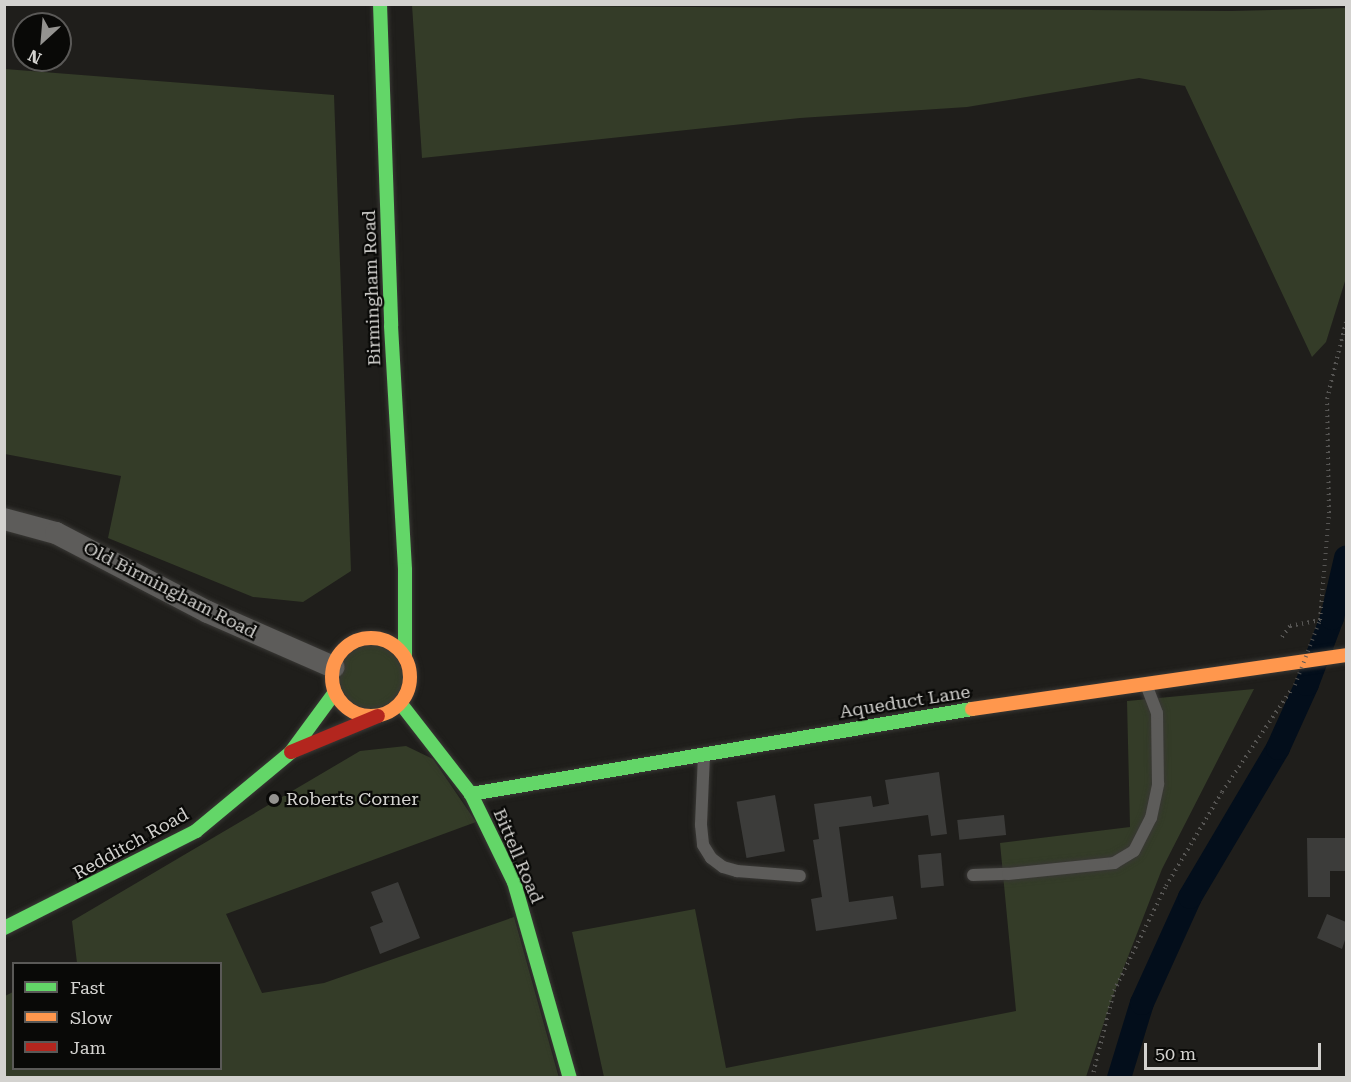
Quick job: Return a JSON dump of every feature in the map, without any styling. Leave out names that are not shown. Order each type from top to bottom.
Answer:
[{"type":"main road","name":"Birmingham Road","points":[[380,4],[391,326],[405,570],[405,656]]},
{"type":"main road","points":[[389,599],[405,570]]},
{"type":"main road","points":[[370,633],[388,641],[405,656],[411,675],[410,686],[401,704],[378,716],[357,714],[346,708],[335,692],[333,667],[344,648],[370,633]]},
{"type":"main road","name":"Aqueduct Lane","points":[[471,794],[1004,704],[1347,655]]},
{"type":"main road","name":"Redditch Road","points":[[4,928],[196,831],[291,752],[335,692]]},
{"type":"main road","name":"Bittell Road","points":[[401,704],[471,794],[514,882],[570,1077]]},
{"type":"main road","name":"Redditch Road","points":[[291,752],[378,716]]},
{"type":"street","name":"Old Birmingham Road","points":[[4,519],[56,533],[208,612],[333,667]]},
{"type":"lane","points":[[973,875],[1008,874],[1114,863],[1134,851],[1151,818],[1158,784],[1157,713],[1146,684]]},
{"type":"lane","points":[[705,754],[701,825],[703,845],[711,858],[723,867],[737,871],[800,876]]},
{"type":"path","points":[[1092,1077],[1114,991],[1166,886],[1222,792],[1295,685],[1320,620],[1329,513],[1327,399],[1347,322]]},
{"type":"green space","points":[[412,5],[1231,11],[1346,8],[1346,278],[1326,342],[1312,357],[1185,86],[1139,78],[967,107],[800,118],[422,158]]},
{"type":"green space","points":[[5,69],[12,70],[12,72],[43,72],[334,95],[351,571],[303,602],[253,597],[108,538],[121,476],[5,454]]},
{"type":"green space","points":[[371,645],[394,654],[403,677],[394,700],[371,709],[348,700],[339,677],[348,654]]},
{"type":"green space","points":[[1254,689],[1162,869],[1112,998],[1086,1077],[604,1077],[572,932],[695,909],[726,1068],[1016,1011],[1000,843],[1130,827],[1127,701]]},
{"type":"green space","points":[[406,746],[433,759],[476,822],[226,914],[262,993],[324,983],[514,917],[559,1078],[5,1078],[5,996],[12,992],[12,1070],[222,1070],[222,962],[77,962],[72,921],[360,751]]},
{"type":"building","points":[[939,772],[947,834],[931,836],[928,815],[839,827],[849,902],[893,896],[897,919],[816,931],[811,899],[822,897],[813,840],[819,839],[814,804],[871,796],[873,807],[889,804],[885,780]]},
{"type":"building","points":[[775,795],[785,851],[746,858],[737,802]]},
{"type":"building","points":[[1004,815],[1006,835],[959,840],[957,820]]},
{"type":"building","points":[[1307,838],[1346,838],[1346,871],[1330,871],[1330,897],[1308,897]]},
{"type":"building","points":[[941,853],[944,886],[921,888],[918,855]]},
{"type":"building","points":[[398,882],[420,938],[380,954],[370,927],[383,922],[371,892]]},
{"type":"building","points":[[1327,914],[1346,922],[1346,937],[1342,949],[1317,938]]},
{"type":"waterway","points":[[1119,1078],[1142,1003],[1190,897],[1278,748],[1307,684],[1332,618],[1346,558]]},
{"type":"traffic: fast","points":[[380,4],[391,326],[405,570],[405,656]]},
{"type":"traffic: fast","points":[[4,928],[196,831],[291,752],[335,692]]},
{"type":"traffic: fast","points":[[401,704],[471,794],[514,882],[570,1078]]},
{"type":"traffic: fast","points":[[471,794],[972,709]]},
{"type":"traffic: slow","points":[[363,638],[379,638],[393,644],[404,655],[410,669],[410,677],[410,685],[404,699],[393,710],[379,716],[363,716],[349,710],[338,699],[332,685],[332,669],[338,655],[349,644],[363,638]]},
{"type":"traffic: slow","points":[[972,709],[1346,655]]},
{"type":"traffic: jam","points":[[291,752],[378,716]]},
{"type":"place","name":"Roberts Corner","points":[[274,799]]}]
